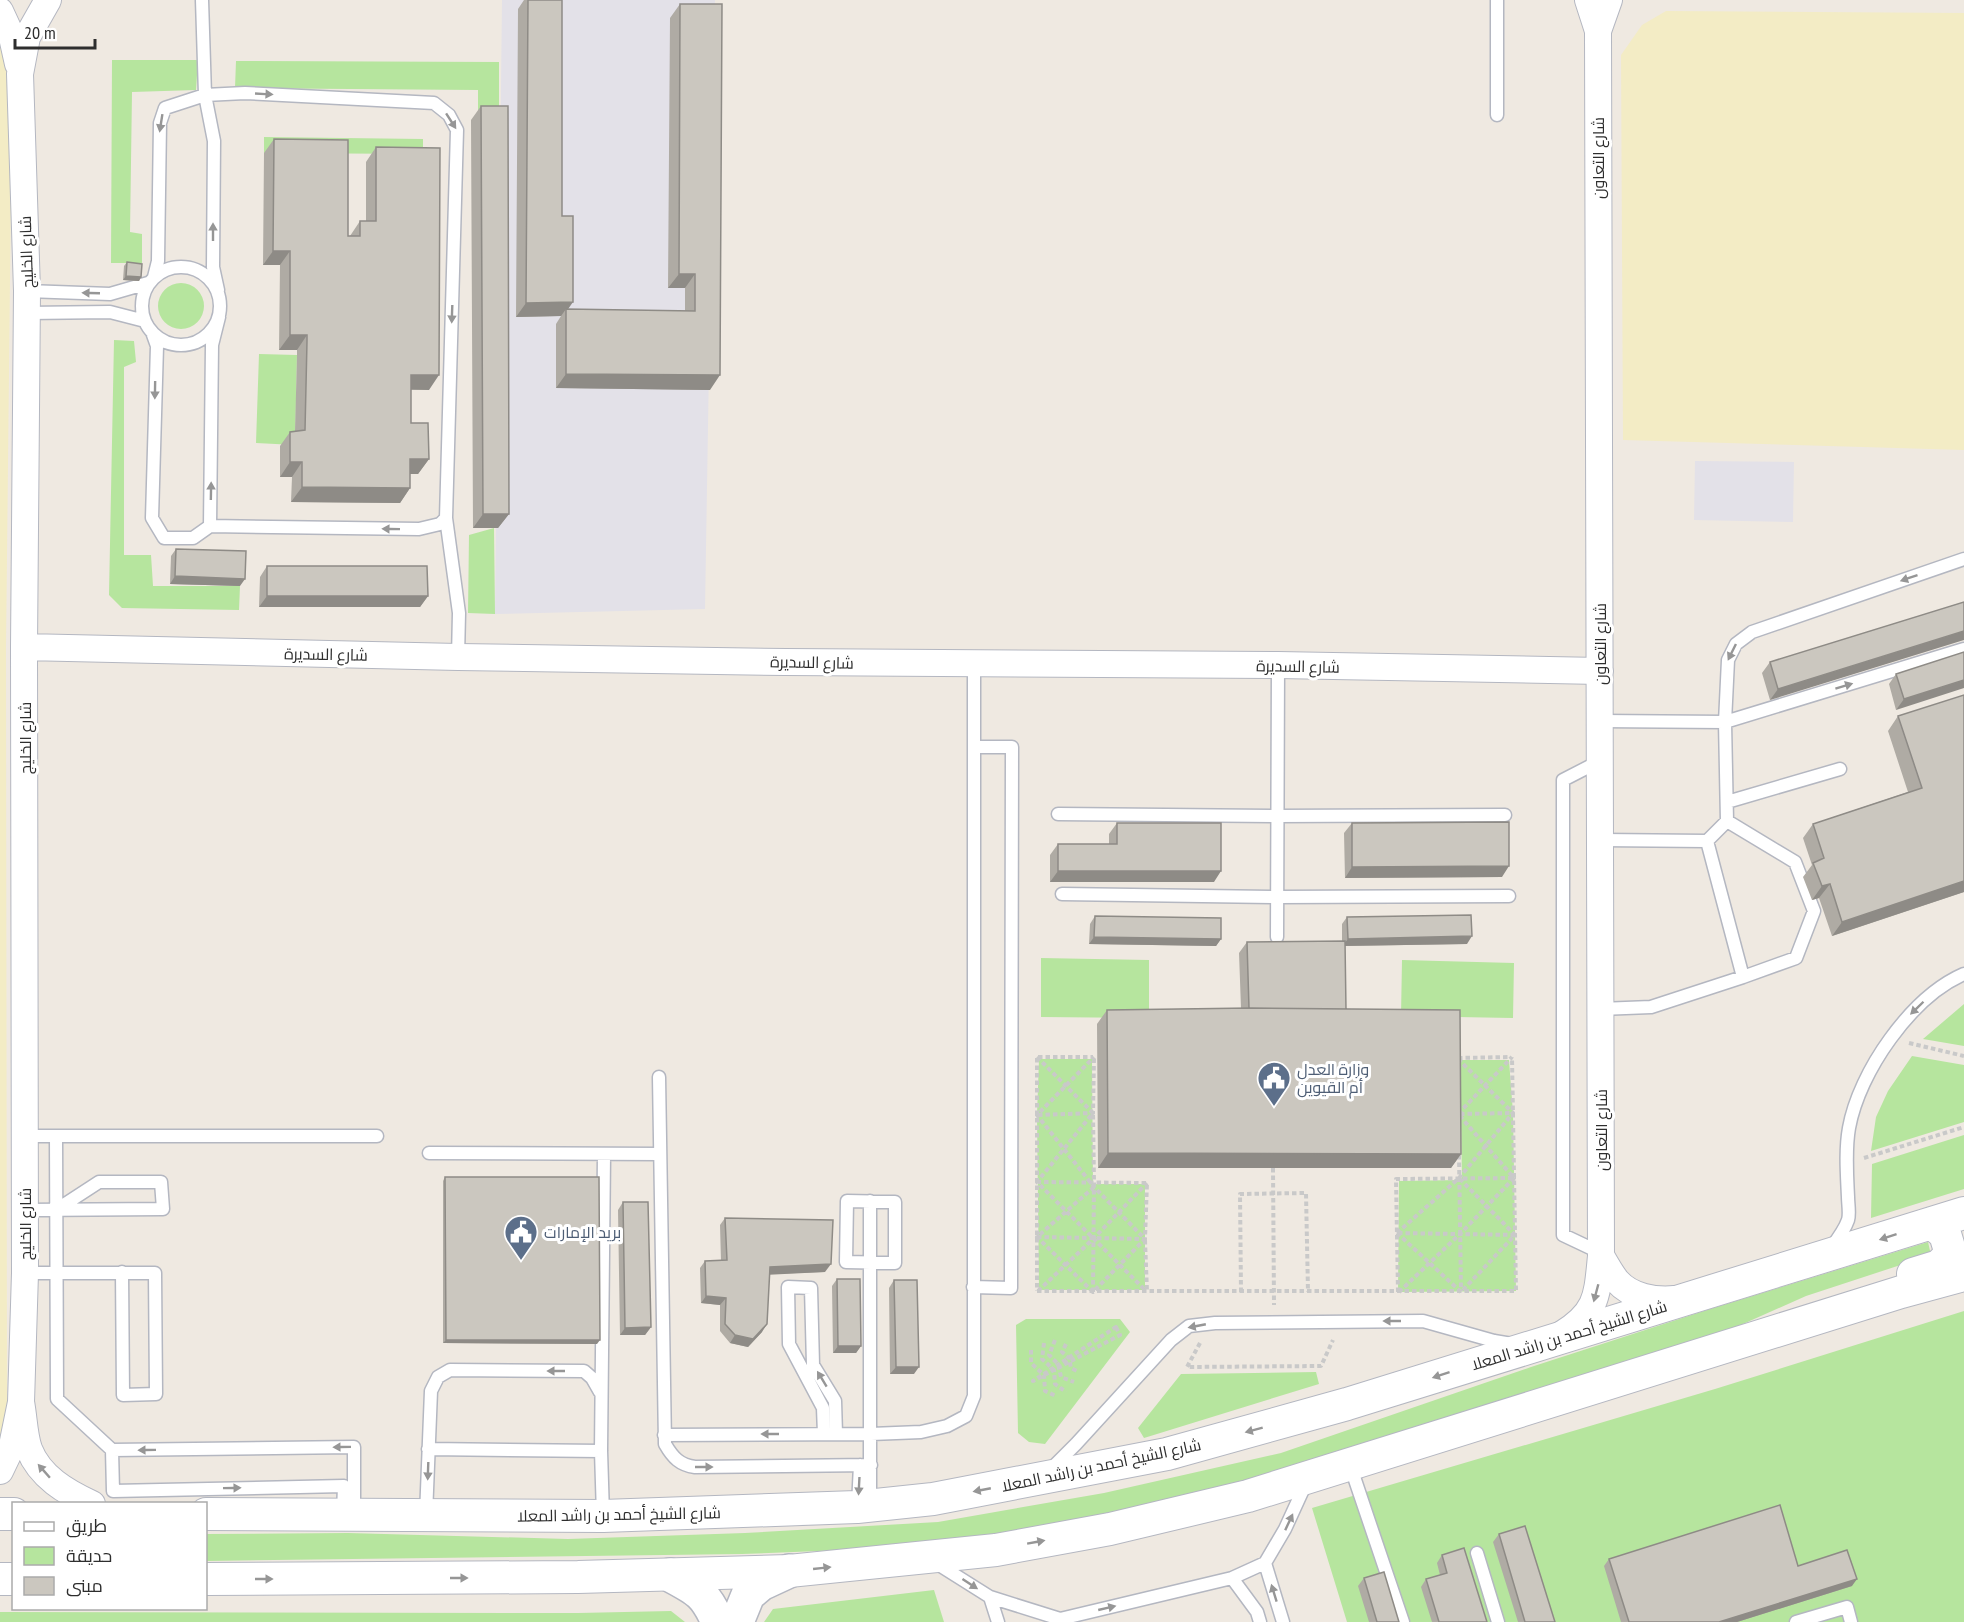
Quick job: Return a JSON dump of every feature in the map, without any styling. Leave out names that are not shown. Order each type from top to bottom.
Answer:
[{"type":"main road","points":[[736,1622],[748,1595],[761,1584],[789,1571]]},
{"type":"main road","points":[[670,1575],[692,1586],[708,1600],[718,1622]]},
{"type":"street","name":"شارع الخليج","points":[[20,74],[27,37],[48,0]]},
{"type":"street","name":"شارع التعاون","points":[[1541,1343],[1581,1323],[1591,1310],[1598,1290],[1601,1255],[1598,31],[1588,0]]},
{"type":"street","name":"شارع التعاون","points":[[1598,31],[1609,0]]},
{"type":"street","name":"شارع الخليج","points":[[0,11],[12,38],[20,74],[27,302],[24,647],[25,1273],[21,1402],[12,1446],[0,1471]]},
{"type":"street","name":"شارع السديرة","points":[[24,647],[458,657],[1278,665],[1600,671]]},
{"type":"street","name":"شارع الشيخ أحمد بن راشد المعلا","points":[[207,1514],[603,1516],[864,1507],[933,1499],[1167,1454],[1347,1404],[1964,1213]]},
{"type":"street","points":[[1694,1358],[1812,1306],[1939,1266],[1951,1254],[1945,1234],[1932,1223]]},
{"type":"street","points":[[1601,1255],[1617,1282],[1637,1294],[1659,1300],[1687,1298]]},
{"type":"street","points":[[207,1579],[670,1575],[789,1571],[996,1550],[1110,1529],[1248,1496],[1901,1292],[1964,1275]]},
{"type":"street","name":"شارع الخليج","points":[[21,1402],[29,1448],[41,1471],[66,1492],[90,1502]]},
{"type":"lane","points":[[202,0],[205,94],[214,141],[213,267],[221,304],[212,345],[210,526]]},
{"type":"lane","points":[[1497,0],[1497,115]]},
{"type":"lane","points":[[446,518],[440,524],[419,529],[210,526],[193,538],[164,538],[152,518],[157,346],[141,308],[143,296],[158,261],[160,123],[165,108],[205,94],[245,93],[434,103],[449,115],[457,130],[446,518],[459,613],[458,657]]},
{"type":"lane","points":[[27,302],[110,294],[151,280],[170,267],[186,266],[199,270],[210,278],[218,290]]},
{"type":"lane","points":[[27,302],[110,312],[145,321]]},
{"type":"lane","points":[[152,333],[163,341],[177,345],[190,344],[213,330],[219,317]]},
{"type":"lane","points":[[1601,840],[1707,841],[1727,821],[1725,722],[1728,660],[1736,644],[1752,632],[1964,559]]},
{"type":"lane","points":[[1600,721],[1725,722],[1964,649]]},
{"type":"lane","points":[[664,1435],[871,1434],[921,1431],[947,1426],[966,1416],[974,1396],[974,663]]},
{"type":"lane","points":[[1277,937],[1278,665]]},
{"type":"lane","points":[[973,1287],[1011,1288],[1012,747],[974,747]]},
{"type":"lane","points":[[1600,761],[1563,780],[1563,1234],[1601,1255]]},
{"type":"lane","points":[[1727,802],[1840,769]]},
{"type":"lane","points":[[1058,814],[1504,815]]},
{"type":"lane","points":[[1600,1009],[1652,1007],[1796,958],[1814,911],[1795,862],[1727,821]]},
{"type":"lane","points":[[1707,841],[1743,977]]},
{"type":"lane","points":[[1062,894],[1278,897],[1509,896]]},
{"type":"lane","points":[[1819,1259],[1833,1246],[1848,1219],[1849,1128],[1861,1089],[1881,1051],[1916,1008],[1954,978],[1964,974]]},
{"type":"lane","points":[[660,1077],[665,1444],[678,1462],[686,1466],[865,1465]]},
{"type":"lane","points":[[26,1136],[377,1136]]},
{"type":"lane","points":[[56,1136],[57,1399],[112,1450],[354,1447],[348,1514]]},
{"type":"lane","points":[[429,1153],[660,1154]]},
{"type":"lane","points":[[603,1516],[604,1155]]},
{"type":"lane","points":[[25,1210],[56,1210],[163,1209],[161,1182],[99,1182],[56,1210]]},
{"type":"lane","points":[[847,1201],[896,1202],[895,1263],[871,1263],[846,1262],[847,1201]]},
{"type":"lane","points":[[864,1507],[865,1465],[871,1434],[870,1201]]},
{"type":"lane","points":[[25,1273],[122,1272],[155,1273],[156,1394],[123,1395],[122,1272]]},
{"type":"lane","points":[[788,1287],[811,1288],[813,1365],[836,1401],[830,1434],[824,1408],[789,1344],[788,1287]]},
{"type":"lane","points":[[1041,1478],[1076,1444],[1171,1340],[1189,1326],[1215,1323],[1423,1321],[1494,1341],[1541,1343]]},
{"type":"lane","points":[[426,1515],[430,1391],[438,1377],[450,1370],[584,1371],[592,1377],[602,1396]]},
{"type":"lane","points":[[428,1449],[602,1451]]},
{"type":"lane","points":[[112,1450],[112,1491],[344,1486],[348,1514]]},
{"type":"lane","points":[[1350,1465],[1403,1622]]},
{"type":"lane","points":[[928,1557],[990,1598],[1061,1620],[1232,1578],[1264,1563],[1285,1529],[1309,1478]]},
{"type":"lane","points":[[1477,1553],[1498,1622]]},
{"type":"lane","points":[[1264,1563],[1283,1622]]},
{"type":"lane","points":[[1232,1578],[1257,1612],[1260,1622]]},
{"type":"lane","points":[[990,1598],[998,1622]]},
{"type":"lane","points":[[1796,1622],[1847,1607],[1851,1622]]},
{"type":"path","points":[[1908,1043],[1964,1056]]},
{"type":"path","points":[[1037,1057],[1094,1057]]},
{"type":"path","points":[[1037,1057],[1093,1113]]},
{"type":"path","points":[[1037,1057],[1037,1291]]},
{"type":"path","points":[[1037,1115],[1094,1057]]},
{"type":"path","points":[[1093,1292],[1094,1057]]},
{"type":"path","points":[[1457,1058],[1512,1057]]},
{"type":"path","points":[[1458,1114],[1512,1057]]},
{"type":"path","points":[[1037,1291],[1516,1291],[1512,1057]]},
{"type":"path","points":[[1457,1058],[1457,1069]]},
{"type":"path","points":[[1457,1058],[1513,1113]]},
{"type":"path","points":[[1458,1103],[1458,1124]]},
{"type":"path","points":[[1037,1115],[1093,1113]]},
{"type":"path","points":[[1037,1182],[1093,1113]]},
{"type":"path","points":[[1458,1114],[1513,1113]]},
{"type":"path","points":[[1397,1233],[1459,1178],[1513,1113]]},
{"type":"path","points":[[1458,1114],[1514,1178]]},
{"type":"path","points":[[1037,1115],[1094,1185],[1145,1239]]},
{"type":"path","points":[[1863,1159],[1964,1127]]},
{"type":"path","points":[[1459,1146],[1461,1292]]},
{"type":"path","points":[[1273,1168],[1273,1322]]},
{"type":"path","points":[[1459,1178],[1515,1235]]},
{"type":"path","points":[[1398,1292],[1396,1179],[1514,1178]]},
{"type":"path","points":[[1398,1292],[1460,1234],[1514,1178]]},
{"type":"path","points":[[1037,1182],[1094,1185],[1147,1183]]},
{"type":"path","points":[[1037,1182],[1147,1291]]},
{"type":"path","points":[[1037,1291],[1094,1239],[1147,1183]]},
{"type":"path","points":[[1147,1183],[1145,1239],[1147,1291]]},
{"type":"path","points":[[1037,1237],[1094,1185]]},
{"type":"path","points":[[1241,1292],[1240,1194],[1306,1193],[1308,1292]]},
{"type":"path","points":[[1397,1233],[1515,1235]]},
{"type":"path","points":[[1397,1233],[1461,1292]]},
{"type":"path","points":[[1461,1292],[1515,1235]]},
{"type":"path","points":[[1037,1237],[1145,1239]]},
{"type":"path","points":[[1037,1237],[1093,1292]]},
{"type":"path","points":[[1093,1292],[1145,1239]]},
{"type":"path","points":[[1116,1327],[1120,1335],[1032,1381],[1069,1358],[1116,1327]]},
{"type":"path","points":[[1201,1340],[1187,1367],[1321,1366],[1337,1331]]},
{"type":"path","points":[[1056,1340],[1048,1355],[1058,1364],[1061,1377],[1074,1382]]},
{"type":"path","points":[[1044,1343],[1042,1359],[1054,1370],[1055,1384],[1066,1392]]},
{"type":"path","points":[[1066,1344],[1062,1353],[1069,1358],[1071,1368],[1079,1372]]},
{"type":"path","points":[[1031,1350],[1031,1363],[1044,1375],[1045,1390],[1056,1396]]},
{"type":"shaded area","points":[[502,0],[715,0],[705,609],[495,614]]},
{"type":"shaded area","points":[[1695,461],[1794,462],[1793,522],[1694,520]]},
{"type":"green space","points":[[112,60],[198,60],[196,90],[132,92],[130,232],[142,234],[142,263],[111,263]]},
{"type":"green space","points":[[236,61],[499,62],[499,113],[478,114],[478,90],[235,88]]},
{"type":"green space","points":[[264,137],[423,139],[423,154],[264,153]]},
{"type":"green space","points":[[181,283],[190,284],[198,289],[203,297],[203,315],[198,323],[190,328],[181,329],[172,328],[164,323],[159,315],[158,306],[159,297],[164,289],[172,284]]},
{"type":"green space","points":[[114,340],[134,341],[136,362],[124,367],[124,555],[151,555],[153,586],[240,586],[239,610],[122,608],[109,595]]},
{"type":"green space","points":[[259,354],[297,355],[295,445],[256,443]]},
{"type":"green space","points":[[494,528],[495,614],[468,613],[469,535]]},
{"type":"green space","points":[[1041,958],[1149,960],[1149,1018],[1041,1017]]},
{"type":"green space","points":[[1402,960],[1514,963],[1513,1018],[1401,1016]]},
{"type":"green space","points":[[1964,1004],[1964,1046],[1923,1039]]},
{"type":"green space","points":[[1912,1056],[1964,1065],[1964,1122],[1871,1151],[1876,1117],[1888,1091]]},
{"type":"green space","points":[[1039,1059],[1092,1059],[1093,1184],[1145,1184],[1145,1290],[1039,1290],[1037,1115]]},
{"type":"green space","points":[[1460,1060],[1509,1060],[1513,1113],[1516,1291],[1398,1292],[1399,1181],[1462,1180]]},
{"type":"green space","points":[[1964,1135],[1964,1189],[1871,1218],[1872,1164]]},
{"type":"green space","points":[[1928,1242],[1931,1255],[1806,1296],[1698,1344],[1280,1477],[1108,1518],[946,1546],[742,1554],[207,1561],[207,1534],[348,1533],[568,1539],[745,1533],[938,1522],[1104,1493],[1281,1453],[1531,1367]]},
{"type":"green space","points":[[1964,1311],[1964,1622],[1347,1622],[1312,1508],[1715,1389]]},
{"type":"green space","points":[[1026,1319],[1120,1319],[1130,1332],[1045,1444],[1029,1442],[1018,1433],[1016,1325]]},
{"type":"green space","points":[[1316,1372],[1319,1384],[1144,1438],[1138,1428],[1181,1374]]},
{"type":"green space","points":[[934,1590],[944,1622],[764,1622],[773,1609]]},
{"type":"green space","points":[[671,1611],[685,1622],[0,1622],[0,1612],[578,1613]]},
{"type":"sand","points":[[1666,11],[1964,13],[1964,450],[1623,440],[1621,55],[1642,25]]},
{"type":"sand","points":[[0,41],[9,59],[12,97],[6,647],[7,1421],[0,1448]]},
{"type":"building","points":[[528,0],[562,0],[562,216],[573,216],[573,302],[526,303]]},
{"type":"building","points":[[680,4],[722,4],[720,375],[566,374],[566,309],[695,311],[695,274],[679,274]]},
{"type":"building","points":[[481,106],[508,106],[509,514],[483,514]]},
{"type":"building","points":[[274,139],[348,140],[348,236],[360,236],[360,221],[376,221],[376,147],[440,148],[439,375],[411,375],[411,423],[428,423],[429,459],[410,459],[410,488],[302,487],[302,462],[290,462],[290,432],[305,430],[307,335],[290,335],[290,251],[273,251]]},
{"type":"building","points":[[127,262],[142,264],[141,277],[126,276]]},
{"type":"building","points":[[176,549],[246,551],[245,579],[175,576]]},
{"type":"building","points":[[267,566],[427,566],[428,596],[267,596]]},
{"type":"building","points":[[1964,602],[1964,631],[1778,689],[1770,662]]},
{"type":"building","points":[[1964,652],[1964,680],[1904,699],[1896,674]]},
{"type":"building","points":[[1964,695],[1964,881],[1842,922],[1830,884],[1822,886],[1813,863],[1824,858],[1813,824],[1922,788],[1898,716]]},
{"type":"building","points":[[1509,822],[1509,866],[1352,867],[1352,823]]},
{"type":"building","points":[[1117,823],[1221,823],[1221,871],[1058,871],[1058,844],[1117,844]]},
{"type":"building","points":[[1471,915],[1472,936],[1348,939],[1347,917]]},
{"type":"building","points":[[1095,916],[1221,918],[1221,939],[1094,937]]},
{"type":"building","points":[[1345,941],[1346,1009],[1249,1008],[1247,942]]},
{"type":"building","name":"وزارة العدل أم القيوين","points":[[1251,1008],[1460,1010],[1461,1154],[1108,1153],[1107,1010]]},
{"type":"building","points":[[445,1177],[599,1177],[600,1340],[446,1340]]},
{"type":"building","points":[[623,1202],[648,1202],[651,1327],[625,1328]]},
{"type":"building","points":[[725,1218],[833,1220],[831,1264],[770,1267],[767,1324],[753,1339],[735,1335],[725,1324],[726,1298],[706,1296],[705,1261],[727,1260]]},
{"type":"building","points":[[837,1279],[860,1279],[861,1346],[838,1346]]},
{"type":"building","points":[[894,1280],[917,1280],[919,1367],[896,1367]]},
{"type":"building","points":[[1780,1505],[1798,1566],[1847,1550],[1857,1579],[1719,1622],[1629,1622],[1609,1559]]},
{"type":"building","points":[[1525,1526],[1555,1622],[1525,1622],[1499,1534]]},
{"type":"building","points":[[1464,1548],[1487,1622],[1439,1622],[1426,1579],[1447,1573],[1442,1555]]},
{"type":"building","points":[[1384,1572],[1399,1622],[1377,1622],[1364,1578]]},
{"type":"place","name":"وزارة العدل أم القيوين","points":[[1274,1107]]},
{"type":"place","name":"بريد الإمارات","points":[[521,1261]]}]
